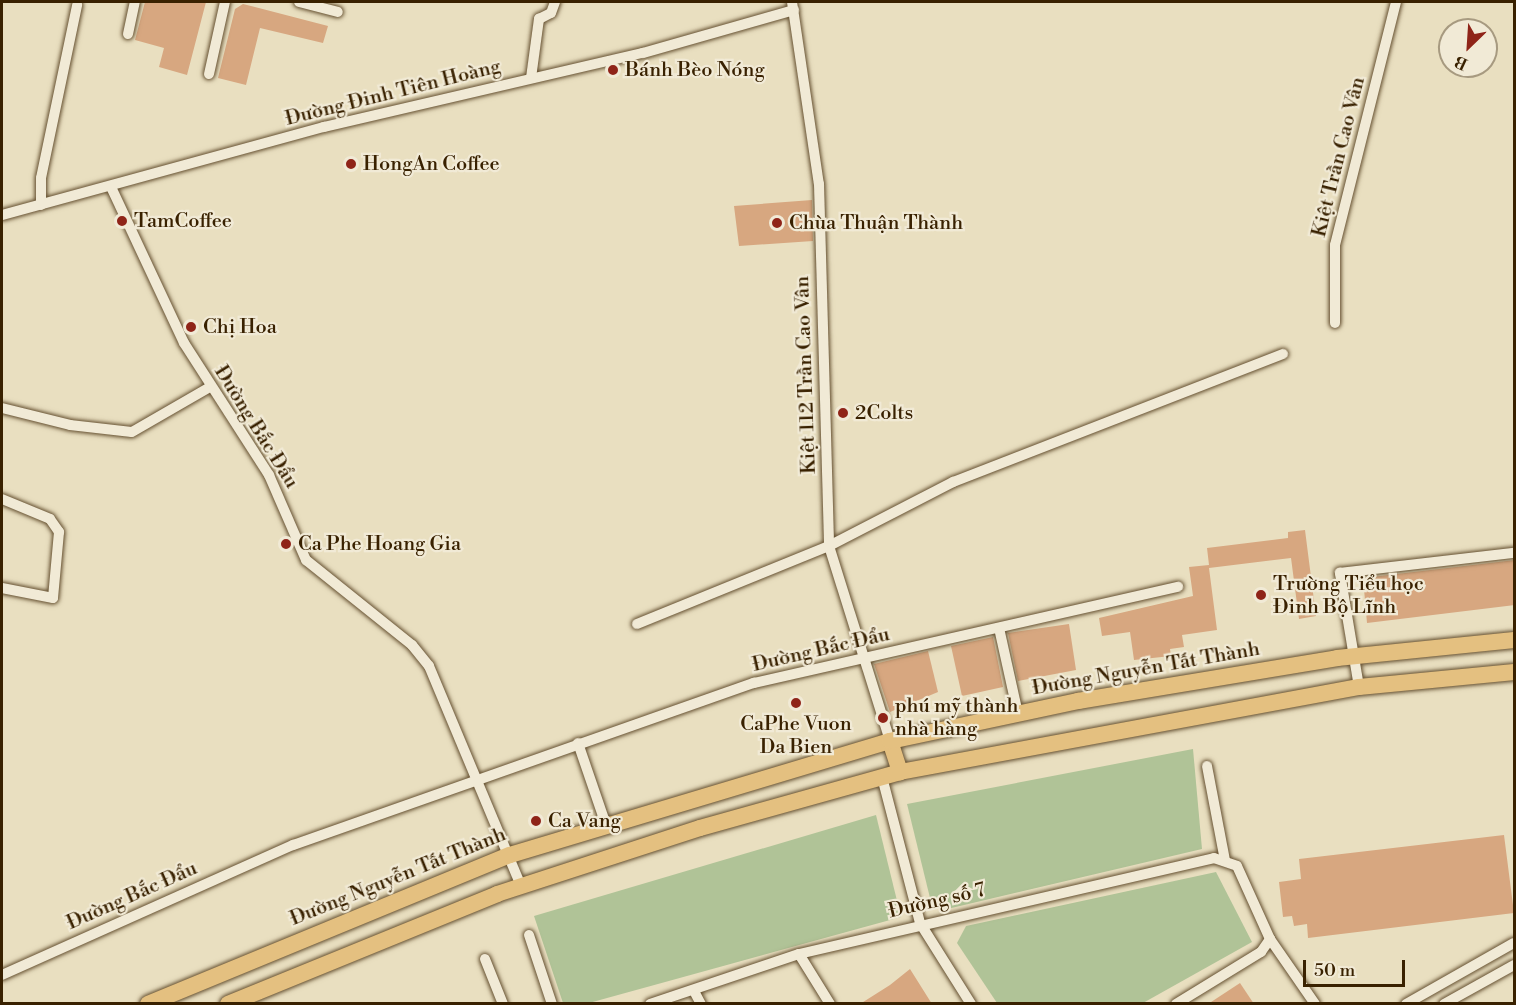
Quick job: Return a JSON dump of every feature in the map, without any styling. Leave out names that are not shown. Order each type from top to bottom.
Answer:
[{"type":"main road","name":"Đường Nguyễn Tất Thành","points":[[148,1004],[510,855],[890,741],[1018,714],[1352,656],[1515,640]]},
{"type":"main road","points":[[228,1004],[521,886],[900,772],[1359,687],[1515,672]]},
{"type":"main road","points":[[890,741],[900,772]]},
{"type":"street","points":[[128,34],[135,2]]},
{"type":"street","points":[[209,74],[225,2]]},
{"type":"street","points":[[299,2],[338,12]]},
{"type":"street","points":[[531,78],[539,19],[551,13],[555,2]]},
{"type":"street","name":"Kiệt Trần Cao Vân","points":[[1335,323],[1335,245],[1396,2]]},
{"type":"street","points":[[40,205],[41,178],[77,4]]},
{"type":"street","name":"Đường Đinh Tiên Hoàng","points":[[2,215],[324,127],[531,78],[793,6]]},
{"type":"street","name":"Kiệt 112 Trần Cao Vân","points":[[793,6],[819,184],[829,546],[890,741]]},
{"type":"street","name":"Đường Bắc Đẩu","points":[[111,187],[146,268],[210,387],[269,475],[309,563],[421,654],[480,777],[521,886]]},
{"type":"street","points":[[637,624],[829,546],[953,482],[1282,354]]},
{"type":"street","points":[[2,408],[70,425],[132,432],[210,387]]},
{"type":"street","points":[[2,499],[50,519],[59,532],[53,598],[2,588]]},
{"type":"street","points":[[1359,687],[1352,656],[1340,573],[1515,553]]},
{"type":"street","name":"Đường Bắc Đẩu","points":[[2,975],[293,845],[480,777],[754,683],[1178,587]]},
{"type":"street","points":[[999,628],[1018,714]]},
{"type":"street","points":[[578,743],[606,825]]},
{"type":"street","points":[[1207,766],[1225,860]]},
{"type":"street","points":[[882,777],[920,923],[971,1004]]},
{"type":"street","name":"Đường số 7","points":[[650,1004],[800,954],[920,923],[1207,859],[1225,860],[1237,866],[1270,939]]},
{"type":"street","points":[[529,935],[552,1004]]},
{"type":"street","points":[[1176,1004],[1261,952],[1270,939],[1315,1004]]},
{"type":"street","points":[[1406,1004],[1515,944]]},
{"type":"street","points":[[800,954],[830,1004]]},
{"type":"street","points":[[485,959],[502,1004]]},
{"type":"street","points":[[1444,1004],[1515,965]]},
{"type":"street","points":[[694,991],[701,1004]]},
{"type":"green space","points":[[1193,749],[1202,849],[943,910],[931,902],[907,804]]},
{"type":"green space","points":[[876,815],[901,917],[589,1003],[563,1003],[534,916]]},
{"type":"green space","points":[[1216,872],[1252,942],[1143,1003],[997,1003],[957,943],[966,926]]},
{"type":"building","points":[[145,2],[206,2],[187,75],[159,67],[164,48],[135,40]]},
{"type":"building","points":[[243,4],[328,26],[323,43],[260,28],[246,85],[218,78],[235,9]]},
{"type":"building","name":"Chùa Thuận Thành","points":[[812,200],[813,241],[739,246],[734,206]]},
{"type":"building","points":[[1305,530],[1316,616],[1299,619],[1291,558],[1209,568],[1217,630],[1182,635],[1184,647],[1170,649],[1171,656],[1134,660],[1130,632],[1102,636],[1099,618],[1193,596],[1189,567],[1209,565],[1207,548],[1288,538],[1288,532]]},
{"type":"building","points":[[1515,560],[1515,605],[1367,623],[1363,578]]},
{"type":"building","points":[[1069,624],[1076,670],[1018,681],[1008,633]]},
{"type":"building","points":[[993,637],[1003,687],[962,696],[951,646]]},
{"type":"building","points":[[928,651],[938,692],[890,712],[874,664]]},
{"type":"building","points":[[1504,835],[1514,913],[1308,938],[1307,924],[1294,926],[1292,916],[1283,917],[1279,882],[1301,879],[1299,859]]},
{"type":"building","points":[[910,969],[932,1004],[860,1004],[890,985]]},
{"type":"building","points":[[1240,983],[1254,1004],[1208,1004]]},
{"type":"place","name":"Bánh Bèo Nóng","points":[[613,70]]},
{"type":"place","name":"HongAn Coffee","points":[[351,164]]},
{"type":"place","name":"TamCoffee","points":[[122,221]]},
{"type":"place","name":"Chùa Thuận Thành","points":[[777,223]]},
{"type":"place","name":"Chị Hoa","points":[[191,327]]},
{"type":"place","name":"2Colts","points":[[843,413]]},
{"type":"place","name":"Ca Phe Hoang Gia","points":[[286,544]]},
{"type":"place","name":"Trường Tiểu học Đinh Bộ Lĩnh","points":[[1261,595]]},
{"type":"place","name":"CaPhe Vuon Da Bien","points":[[796,703]]},
{"type":"place","name":"phú mỹ thành nhà hàng","points":[[883,718]]},
{"type":"place","name":"Ca Vang","points":[[536,821]]}]
